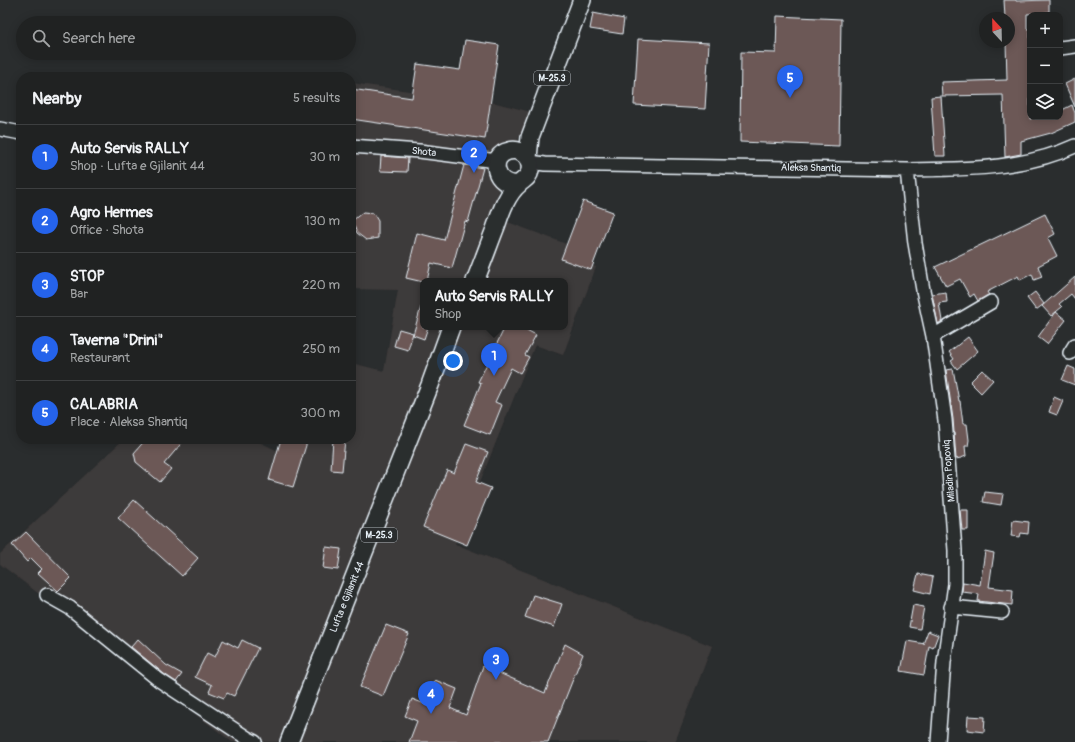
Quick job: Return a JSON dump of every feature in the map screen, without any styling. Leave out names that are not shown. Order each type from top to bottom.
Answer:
[{"type":"main road","name":"M-25.3","points":[[468,278],[496,200],[502,162],[522,132],[569,0]]},
{"type":"main road","name":"M-25.3","points":[[533,163],[530,137],[582,0]]},
{"type":"main road","points":[[476,278],[505,203],[519,184],[527,178],[533,163],[523,153],[518,151],[502,162],[501,179],[510,184],[519,184]]},
{"type":"main road","name":"Lufta e Gjilanit 44","points":[[289,742],[430,385],[450,330]]},
{"type":"main road","name":"M-25.3","points":[[297,742],[377,541],[457,330]]},
{"type":"street","points":[[1063,48],[1075,46]]},
{"type":"street","points":[[0,129],[16,132]]},
{"type":"street","name":"Shota","points":[[356,146],[419,151],[502,162]]},
{"type":"street","name":"Aleksa Shantiq","points":[[533,163],[966,170],[1018,163],[1060,153],[1075,146]]},
{"type":"street","name":"Miladin Popoviq","points":[[907,170],[921,282],[933,336],[945,420],[953,512],[955,584],[944,662],[938,742]]},
{"type":"street","points":[[933,336],[991,302]]},
{"type":"street","points":[[46,596],[70,608],[158,680],[255,742]]},
{"type":"street","points":[[951,607],[1002,612]]},
{"type":"shaded area","points":[[356,84],[496,103],[531,112],[517,142],[520,145],[509,151],[492,216],[569,245],[568,256],[596,267],[563,355],[535,345],[455,544],[712,646],[675,742],[232,742],[0,564],[0,554],[119,444],[263,444],[278,451],[280,444],[356,444],[356,364],[384,371],[398,290],[356,289]]},
{"type":"building","points":[[1004,0],[1049,0],[1049,12],[1027,12],[1027,120],[1063,120],[1063,110],[1072,105],[1075,113],[1075,122],[1051,133],[1021,141],[1021,154],[1005,157],[1003,95],[942,96],[941,82],[1007,80],[1006,48],[1015,48],[1015,12],[1005,12]]},
{"type":"building","points":[[593,13],[624,19],[622,34],[590,29]]},
{"type":"building","points":[[777,16],[841,19],[839,146],[740,142],[741,52],[776,53]]},
{"type":"building","points":[[638,39],[709,43],[705,109],[634,105]]},
{"type":"building","points":[[465,40],[499,45],[485,139],[356,120],[356,90],[412,98],[417,64],[460,70]]},
{"type":"building","points":[[1075,79],[1075,107],[1065,84]]},
{"type":"building","points":[[941,96],[945,156],[935,156],[931,97]]},
{"type":"building","points":[[381,156],[408,158],[407,172],[380,171]]},
{"type":"building","points":[[464,165],[483,168],[468,222],[465,221],[452,268],[431,263],[428,278],[420,278],[420,281],[406,278],[417,233],[444,240]]},
{"type":"building","points":[[583,201],[613,212],[591,270],[561,259]]},
{"type":"building","points":[[363,212],[373,213],[378,221],[378,238],[366,240],[357,233],[356,218]]},
{"type":"building","points":[[1045,214],[1055,234],[1048,238],[1057,256],[1038,266],[1042,277],[1034,280],[1032,274],[1020,280],[1018,276],[987,292],[989,295],[978,301],[974,294],[970,297],[960,279],[946,286],[935,267]]},
{"type":"building","points":[[1075,277],[1075,299],[1071,294],[1059,304],[1062,307],[1051,316],[1042,306]]},
{"type":"building","points":[[946,292],[947,302],[939,303],[942,321],[938,324],[932,294]]},
{"type":"building","points":[[1035,292],[1044,304],[1036,310],[1027,298]]},
{"type":"building","points":[[420,310],[420,330],[427,330],[424,339],[413,335]]},
{"type":"building","points":[[1056,312],[1066,320],[1047,344],[1038,337]]},
{"type":"building","points":[[399,329],[413,333],[408,350],[394,346]]},
{"type":"building","points":[[504,330],[527,330],[536,335],[525,355],[529,357],[520,373],[511,368],[495,402],[502,405],[490,435],[464,425],[481,383],[478,382]]},
{"type":"building","points":[[968,337],[978,351],[957,369],[951,361],[954,359],[949,352]]},
{"type":"building","points":[[1068,366],[1075,369],[1075,385],[1062,380]]},
{"type":"building","points":[[953,369],[963,424],[967,424],[969,440],[968,446],[965,446],[966,456],[956,459],[953,419],[946,370]]},
{"type":"building","points":[[982,370],[993,380],[981,393],[970,382]]},
{"type":"building","points":[[1054,397],[1063,401],[1057,415],[1049,412]]},
{"type":"building","points":[[142,444],[181,444],[164,464],[171,469],[160,482],[136,462],[134,453]]},
{"type":"building","points":[[280,444],[306,444],[293,487],[269,480]]},
{"type":"building","points":[[333,444],[345,444],[342,471],[331,470]]},
{"type":"building","points":[[466,444],[488,452],[476,482],[491,488],[467,545],[423,527],[447,470],[454,473]]},
{"type":"building","points":[[985,492],[1003,494],[1001,505],[983,502]]},
{"type":"building","points":[[134,500],[198,558],[182,576],[118,518]]},
{"type":"building","points":[[960,510],[968,510],[968,530],[962,530]]},
{"type":"building","points":[[1013,520],[1029,522],[1028,534],[1021,533],[1020,537],[1011,536]]},
{"type":"building","points":[[26,532],[71,578],[58,591],[38,573],[42,569],[31,558],[27,562],[12,545]]},
{"type":"building","points":[[326,547],[341,549],[338,570],[323,568]]},
{"type":"building","points":[[985,551],[994,553],[989,587],[1013,590],[1012,605],[978,601],[979,594],[962,592],[963,582],[980,585]]},
{"type":"building","points":[[918,574],[933,577],[930,594],[914,590]]},
{"type":"building","points":[[533,595],[562,604],[554,627],[525,617]]},
{"type":"building","points":[[913,605],[924,607],[920,629],[909,627]]},
{"type":"building","points":[[386,625],[409,634],[383,696],[360,687]]},
{"type":"building","points":[[928,631],[938,635],[933,648],[929,646],[924,675],[901,671],[907,641],[923,644]]},
{"type":"building","points":[[138,639],[166,665],[182,674],[176,682],[131,647]]},
{"type":"building","points":[[223,640],[238,648],[242,640],[258,648],[234,696],[227,693],[224,698],[209,692],[212,685],[195,677],[207,653],[215,657]]},
{"type":"building","points":[[565,644],[583,654],[548,742],[409,742],[417,721],[405,716],[412,699],[425,704],[435,680],[457,689],[450,708],[466,715],[483,666],[545,693]]},
{"type":"building","points":[[968,716],[985,717],[984,732],[967,730]]},
{"type":"place","name":"CALABRIA","points":[[790,98]]},
{"type":"place","name":"Agro Hermes","points":[[474,173]]},
{"type":"place","name":"Auto Servis RALLY","points":[[494,376]]},
{"type":"place","name":"STOP","points":[[496,680]]},
{"type":"place","name":"Taverna \"Drini\"","points":[[431,714]]}]
